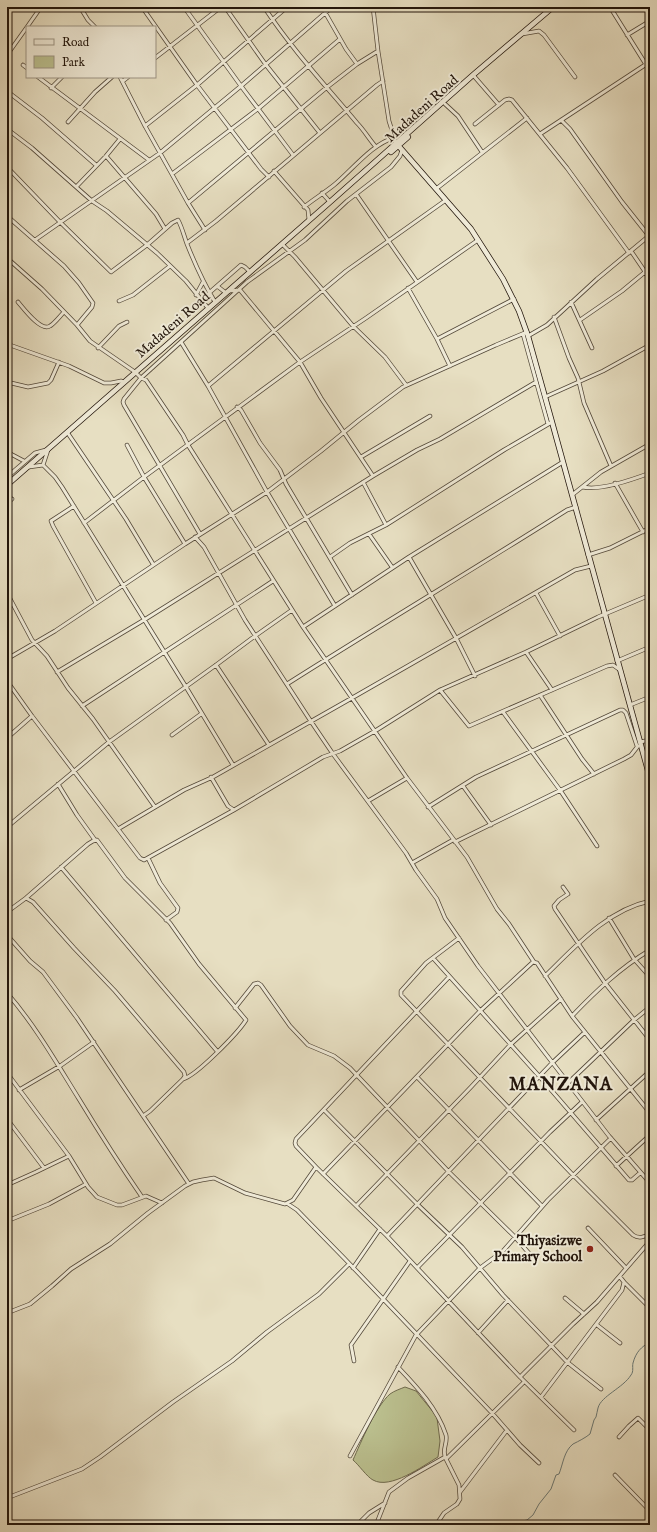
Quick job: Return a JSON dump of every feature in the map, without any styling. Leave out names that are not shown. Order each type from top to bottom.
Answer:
[{"type":"street","points":[[28,26],[41,7]]},
{"type":"street","points":[[80,7],[88,20],[94,26]]},
{"type":"street","points":[[142,7],[155,26]]},
{"type":"street","points":[[184,7],[293,155]]},
{"type":"street","points":[[156,57],[221,7]]},
{"type":"street","points":[[225,7],[250,40],[266,65],[320,133]]},
{"type":"street","points":[[264,7],[326,88],[357,122],[376,147]]},
{"type":"street","points":[[145,126],[197,85],[288,7]]},
{"type":"street","points":[[322,7],[340,39],[357,64]]},
{"type":"street","points":[[35,240],[160,152],[266,65],[332,7]]},
{"type":"street","points":[[373,7],[389,121],[396,142],[462,217],[503,279],[514,299],[545,397],[550,423]]},
{"type":"street","name":"Madadeni Road","points":[[7,485],[354,181],[396,142],[553,7]]},
{"type":"street","points":[[610,7],[650,71]]},
{"type":"street","points":[[628,36],[650,20]]},
{"type":"street","points":[[156,27],[214,108],[261,169],[269,176]]},
{"type":"street","points":[[7,55],[26,28]]},
{"type":"street","points":[[522,34],[539,31],[544,35],[575,77]]},
{"type":"street","points":[[172,174],[259,108],[340,39]]},
{"type":"street","points":[[188,203],[326,88],[357,64],[378,51]]},
{"type":"street","points":[[540,134],[645,65]]},
{"type":"street","points":[[474,76],[499,105]]},
{"type":"street","name":"Madadeni Road","points":[[396,142],[445,104],[474,76]]},
{"type":"street","points":[[39,78],[149,160]]},
{"type":"street","points":[[51,88],[61,78]]},
{"type":"street","points":[[68,122],[79,109],[111,78]]},
{"type":"street","points":[[121,78],[145,126],[188,203],[205,230]]},
{"type":"street","points":[[123,81],[127,78]]},
{"type":"street","points":[[187,243],[205,230],[383,81]]},
{"type":"street","points":[[8,92],[42,118],[96,165]]},
{"type":"street","points":[[475,124],[505,100],[510,99],[540,134],[650,279]]},
{"type":"street","points":[[445,104],[458,116],[482,152]]},
{"type":"street","points":[[436,189],[527,118]]},
{"type":"street","points":[[7,659],[35,643],[153,564],[267,492],[406,385],[542,328],[649,236],[622,202],[570,129],[561,120]]},
{"type":"street","points":[[7,129],[92,201],[107,211],[147,245],[186,281],[208,308]]},
{"type":"street","points":[[76,186],[106,156],[120,139]]},
{"type":"street","points":[[304,207],[334,186],[376,147],[385,141],[396,142]]},
{"type":"street","points":[[200,534],[123,402],[140,378],[264,269],[290,252],[356,194],[394,165],[402,150]]},
{"type":"street","points":[[106,156],[156,214],[165,229]]},
{"type":"street","points":[[7,167],[111,272],[147,245],[172,223],[178,220],[203,282],[215,302]]},
{"type":"street","points":[[274,171],[309,212],[309,220]]},
{"type":"street","points":[[322,194],[330,202]]},
{"type":"street","points":[[356,194],[417,282]]},
{"type":"street","points":[[208,386],[355,263],[446,200]]},
{"type":"street","points":[[7,216],[64,266],[79,283],[92,303],[92,307],[78,326]]},
{"type":"street","points":[[84,523],[237,407],[478,240]]},
{"type":"street","points":[[282,244],[353,326],[385,357],[406,385]]},
{"type":"street","points":[[7,258],[42,289],[78,326],[90,341],[98,348],[135,372],[140,378],[148,382],[183,435],[254,551],[303,627],[407,778],[475,869],[497,909],[509,924],[534,962],[537,963],[572,1016],[650,1113]]},
{"type":"street","points":[[204,303],[209,293],[241,265],[250,272]]},
{"type":"street","points":[[119,301],[133,295],[170,266]]},
{"type":"street","points":[[580,320],[622,292],[650,269]]},
{"type":"street","points":[[242,279],[240,290],[300,362],[321,398],[373,476]]},
{"type":"street","points":[[196,295],[203,282]]},
{"type":"street","points":[[217,286],[227,292],[240,290]]},
{"type":"street","points":[[408,288],[437,339],[450,366]]},
{"type":"street","points":[[437,339],[514,299]]},
{"type":"street","points":[[18,302],[39,325],[45,327],[50,327],[64,312]]},
{"type":"street","points":[[571,302],[592,348]]},
{"type":"street","points":[[554,317],[569,358],[580,382],[584,403],[611,466]]},
{"type":"street","points":[[98,348],[119,326],[127,322]]},
{"type":"street","points":[[526,334],[536,382],[563,462],[576,507],[630,705],[639,744]]},
{"type":"street","points":[[180,342],[226,416],[267,492],[335,606]]},
{"type":"street","points":[[7,344],[59,362],[104,383],[124,382]]},
{"type":"street","points":[[545,397],[603,371],[650,345]]},
{"type":"street","points":[[7,382],[28,387],[48,383],[52,380],[59,362]]},
{"type":"street","points":[[57,672],[144,620],[363,482],[417,450],[440,439],[536,382]]},
{"type":"street","points":[[237,407],[241,410],[260,443],[280,470],[284,480],[352,595]]},
{"type":"street","points":[[361,457],[430,416]]},
{"type":"street","points":[[330,557],[350,543],[386,525],[504,450],[550,423]]},
{"type":"street","points":[[67,432],[126,519],[153,564]]},
{"type":"street","points":[[572,495],[611,466],[650,444]]},
{"type":"street","points":[[127,445],[144,477],[185,544]]},
{"type":"street","points":[[7,477],[35,453],[48,449]]},
{"type":"street","points":[[43,465],[48,449]]},
{"type":"street","points":[[7,452],[24,461]]},
{"type":"street","points":[[303,627],[392,567],[563,462]]},
{"type":"street","points":[[28,467],[43,465]]},
{"type":"street","points":[[43,465],[55,477],[74,506],[233,765]]},
{"type":"street","points":[[583,487],[596,488],[650,473]]},
{"type":"street","points":[[363,482],[386,525]]},
{"type":"street","points":[[615,483],[642,532]]},
{"type":"street","points":[[7,503],[12,499]]},
{"type":"street","points":[[74,506],[51,521],[96,603]]},
{"type":"street","points":[[288,684],[430,594],[503,551],[567,510],[576,507]]},
{"type":"street","points":[[588,555],[610,548],[650,529]]},
{"type":"street","points":[[369,534],[392,567]]},
{"type":"street","points":[[195,537],[204,547],[236,606],[310,720],[437,899],[445,918],[480,970],[499,992],[596,1120],[626,1157],[650,1183]]},
{"type":"street","points":[[409,557],[456,638],[475,676]]},
{"type":"street","points":[[118,829],[184,790],[233,765],[310,720],[352,698],[575,570],[591,566]]},
{"type":"street","points":[[82,706],[273,581]]},
{"type":"street","points":[[7,593],[35,643],[44,652],[155,807]]},
{"type":"street","points":[[536,593],[560,636]]},
{"type":"street","points":[[7,681],[73,771],[140,858],[144,860],[234,810],[323,757],[333,754],[375,731],[440,690],[475,676],[605,614],[650,595]]},
{"type":"street","points":[[7,821],[8,826],[109,742],[292,610]]},
{"type":"street","points":[[617,661],[650,647]]},
{"type":"street","points":[[526,652],[552,690]]},
{"type":"street","points":[[216,665],[269,745]]},
{"type":"street","points":[[440,690],[468,726],[485,720],[609,665],[612,665],[620,670]]},
{"type":"street","points":[[540,695],[594,774]]},
{"type":"street","points":[[630,705],[650,697]]},
{"type":"street","points":[[428,807],[476,777],[622,710],[626,713],[643,753],[650,778]]},
{"type":"street","points":[[503,712],[560,790],[597,846]]},
{"type":"street","points":[[172,735],[202,714]]},
{"type":"street","points":[[7,738],[32,716]]},
{"type":"street","points":[[412,863],[454,841],[628,757],[639,744],[650,740]]},
{"type":"street","points":[[643,753],[650,761]]},
{"type":"street","points":[[211,777],[228,806],[234,810]]},
{"type":"street","points":[[368,801],[407,778]]},
{"type":"street","points":[[58,784],[77,815],[95,840],[98,841],[129,882],[166,920],[199,964],[246,1020],[237,1032],[194,1074],[183,1079],[143,1116]]},
{"type":"street","points":[[463,786],[491,824]]},
{"type":"street","points":[[7,912],[26,898],[90,842],[95,840]]},
{"type":"street","points":[[148,858],[160,883],[178,908],[177,912],[166,920]]},
{"type":"street","points":[[61,867],[217,1051]]},
{"type":"street","points":[[563,887],[568,894],[556,903],[554,907],[605,983],[650,1040]]},
{"type":"street","points":[[26,898],[33,902],[115,991],[182,1069],[185,1075],[183,1079]]},
{"type":"street","points":[[545,976],[579,943],[609,918],[650,901]]},
{"type":"street","points":[[609,918],[634,959],[650,977]]},
{"type":"street","points":[[7,935],[42,972],[78,1018],[189,1184]]},
{"type":"street","points":[[459,938],[420,969],[400,993],[573,1175],[633,1235],[641,1238],[650,1234]]},
{"type":"street","points":[[572,1016],[605,983],[634,959],[650,950]]},
{"type":"street","points":[[433,958],[539,1076],[630,1181],[640,1173]]},
{"type":"street","points":[[323,1174],[480,1011],[528,965],[534,962]]},
{"type":"street","points":[[449,977],[295,1142],[296,1146],[387,1236],[524,1382],[541,1396],[574,1430]]},
{"type":"street","points":[[235,1008],[254,984],[260,984],[290,1026],[302,1036],[308,1045],[339,1058],[449,1172],[515,1237],[533,1258]]},
{"type":"street","points":[[7,992],[27,1017],[60,1066],[101,1134],[142,1197]]},
{"type":"street","points":[[356,1206],[510,1044],[561,999]]},
{"type":"street","points":[[568,1084],[634,1020],[650,1007]]},
{"type":"street","points":[[387,1236],[539,1076],[584,1032]]},
{"type":"street","points":[[19,1090],[60,1066],[94,1042]]},
{"type":"street","points":[[596,1120],[650,1071]]},
{"type":"street","points":[[7,1073],[68,1156],[86,1184],[97,1197],[117,1205],[122,1205],[142,1197],[149,1197],[162,1203]]},
{"type":"street","points":[[417,1077],[542,1206]]},
{"type":"street","points":[[417,1268],[541,1141],[582,1102]]},
{"type":"street","points":[[324,1110],[418,1205],[450,1235],[508,1300],[567,1362],[601,1389]]},
{"type":"street","points":[[7,1119],[44,1168]]},
{"type":"street","points":[[616,1166],[650,1135]]},
{"type":"street","points":[[350,1456],[416,1335],[480,1268],[494,1258],[542,1206],[611,1138]]},
{"type":"street","points":[[7,1185],[68,1156]]},
{"type":"street","points":[[288,1204],[316,1167]]},
{"type":"street","points":[[7,1313],[34,1301],[71,1269],[110,1244],[148,1213],[189,1184],[214,1178],[245,1193],[279,1203],[288,1204],[297,1210],[539,1463]]},
{"type":"street","points":[[7,1221],[49,1204],[86,1184]]},
{"type":"street","points":[[588,1228],[626,1268]]},
{"type":"street","points":[[352,1268],[380,1229]]},
{"type":"street","points":[[520,1377],[620,1277],[626,1268],[650,1242]]},
{"type":"street","points":[[354,1361],[351,1345],[410,1261]]},
{"type":"street","points":[[7,1498],[82,1469],[100,1457],[173,1402],[232,1361],[267,1332],[315,1297],[326,1288],[349,1264]]},
{"type":"street","points":[[620,1277],[650,1308]]},
{"type":"street","points":[[541,1396],[622,1290],[624,1282]]},
{"type":"street","points":[[565,1298],[584,1314]]},
{"type":"street","points":[[478,1333],[508,1300]]},
{"type":"street","points":[[596,1324],[620,1343]]},
{"type":"street","points":[[398,1367],[423,1396],[438,1417],[446,1438],[444,1452],[459,1485],[459,1502],[444,1513],[436,1525]]},
{"type":"street","points":[[376,1525],[389,1492],[446,1458],[524,1382]]},
{"type":"street","points":[[619,1437],[628,1426],[638,1418],[650,1430]]},
{"type":"street","points":[[460,1492],[507,1430]]},
{"type":"street","points":[[615,1474],[650,1511]]},
{"type":"street","points":[[357,1525],[369,1513],[385,1503]]},
{"type":"green space","points":[[405,1387],[416,1391],[437,1418],[440,1441],[438,1457],[406,1476],[388,1482],[373,1480],[353,1460],[379,1407],[390,1394]]},
{"type":"waterway","points":[[506,1525],[527,1520],[533,1515],[539,1504],[551,1489],[556,1475],[559,1474],[564,1458],[570,1447],[590,1434],[600,1404],[632,1374],[633,1363],[637,1353],[641,1348],[650,1342]]},
{"type":"place","name":"Thiyasizwe Primary School","points":[[590,1249]]},
{"type":"district","name":"MANZANA","points":[[561,1085]]}]
